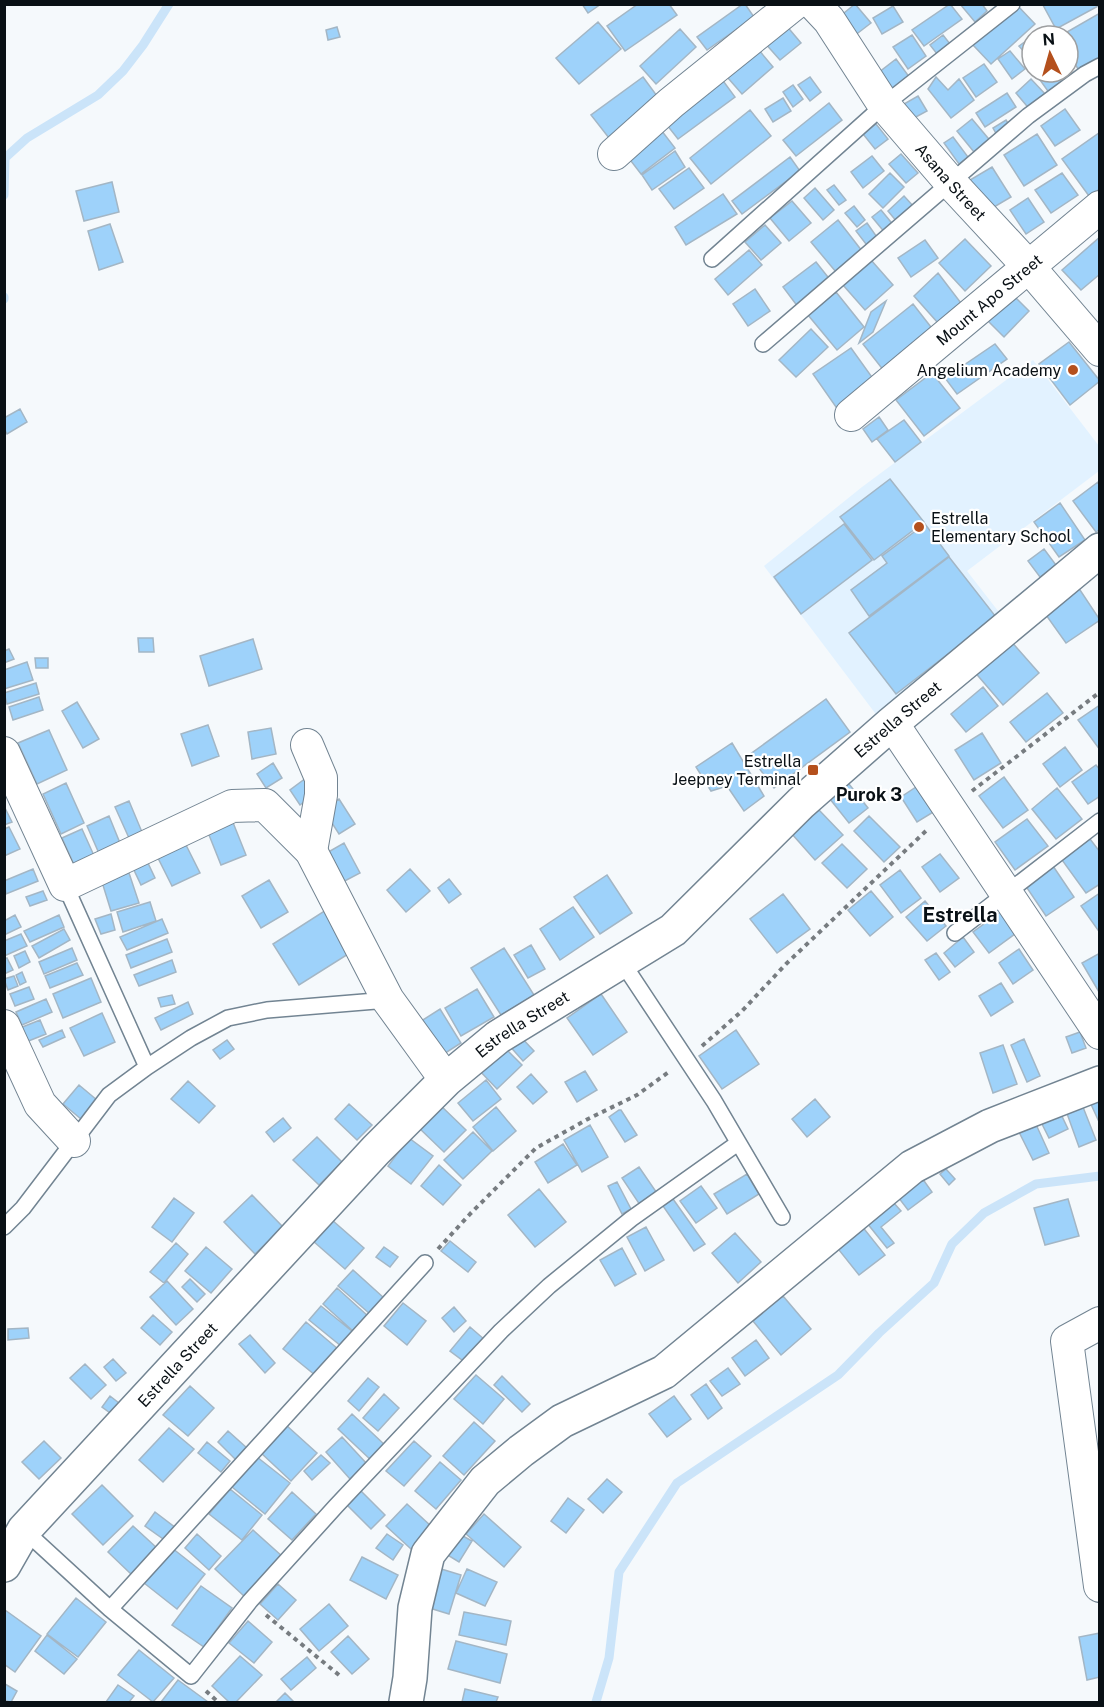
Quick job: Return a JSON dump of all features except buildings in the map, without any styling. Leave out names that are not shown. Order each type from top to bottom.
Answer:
[{"type":"street","points":[[614,154],[671,103],[794,4]]},
{"type":"street","name":"Asana Street","points":[[829,10],[884,105],[1100,350]]},
{"type":"street","name":"Mount Apo Street","points":[[851,415],[1100,207]]},
{"type":"street","name":"Estrella Street","points":[[4,1564],[24,1530],[376,1150],[446,1080],[498,1037],[673,930],[801,803],[892,723],[1100,550]]},
{"type":"street","points":[[892,723],[1100,1033]]},
{"type":"street","points":[[307,745],[321,778],[321,795],[311,851]]},
{"type":"street","points":[[4,753],[65,885],[232,806],[265,806],[311,851],[388,1000],[446,1080]]},
{"type":"street","points":[[4,1026],[11,1063],[40,1104],[74,1141]]},
{"type":"street","points":[[406,1702],[415,1608],[428,1554],[485,1481],[562,1421],[664,1372],[912,1167],[990,1126],[1100,1083]]},
{"type":"street","points":[[1100,1323],[1067,1341],[1100,1586]]},
{"type":"lane","points":[[712,259],[884,105],[1012,4]]},
{"type":"lane","points":[[763,344],[1028,116],[1085,74],[1100,66]]},
{"type":"lane","points":[[955,933],[1097,830]]},
{"type":"lane","points":[[65,885],[147,1067]]},
{"type":"lane","points":[[622,962],[714,1101],[782,1217]]},
{"type":"lane","points":[[4,1227],[22,1208],[109,1095],[191,1038],[228,1018],[267,1010],[388,1000]]},
{"type":"lane","points":[[24,1530],[110,1609],[191,1676],[250,1601],[501,1331],[549,1286],[631,1219],[738,1143]]},
{"type":"lane","points":[[110,1609],[425,1263]]},
{"type":"path","points":[[425,1263],[536,1148],[637,1095],[686,1059],[742,1011],[818,934]]},
{"type":"path","points":[[250,1601],[339,1675]]},
{"type":"shaded area","name":"Estrella Elementary School","points":[[1033,360],[1099,446],[1099,471],[967,571],[1002,616],[878,717],[764,566],[862,487]]},
{"type":"waterway","points":[[4,195],[5,158],[27,138],[98,95],[123,71],[169,4]]},
{"type":"waterway","points":[[596,1702],[609,1658],[619,1572],[677,1483],[838,1375],[879,1333],[934,1283],[952,1244],[984,1213],[1036,1184],[1100,1176]]},
{"type":"place","name":"Angelium Academy","points":[[1073,370]]},
{"type":"place","name":"Estrella Elementary School","points":[[919,527]]},
{"type":"place","name":"Estrella Jeepney Terminal","points":[[813,770]]},
{"type":"district","name":"Purok 3","points":[[869,795]]},
{"type":"district","name":"Estrella","points":[[960,915]]}]
